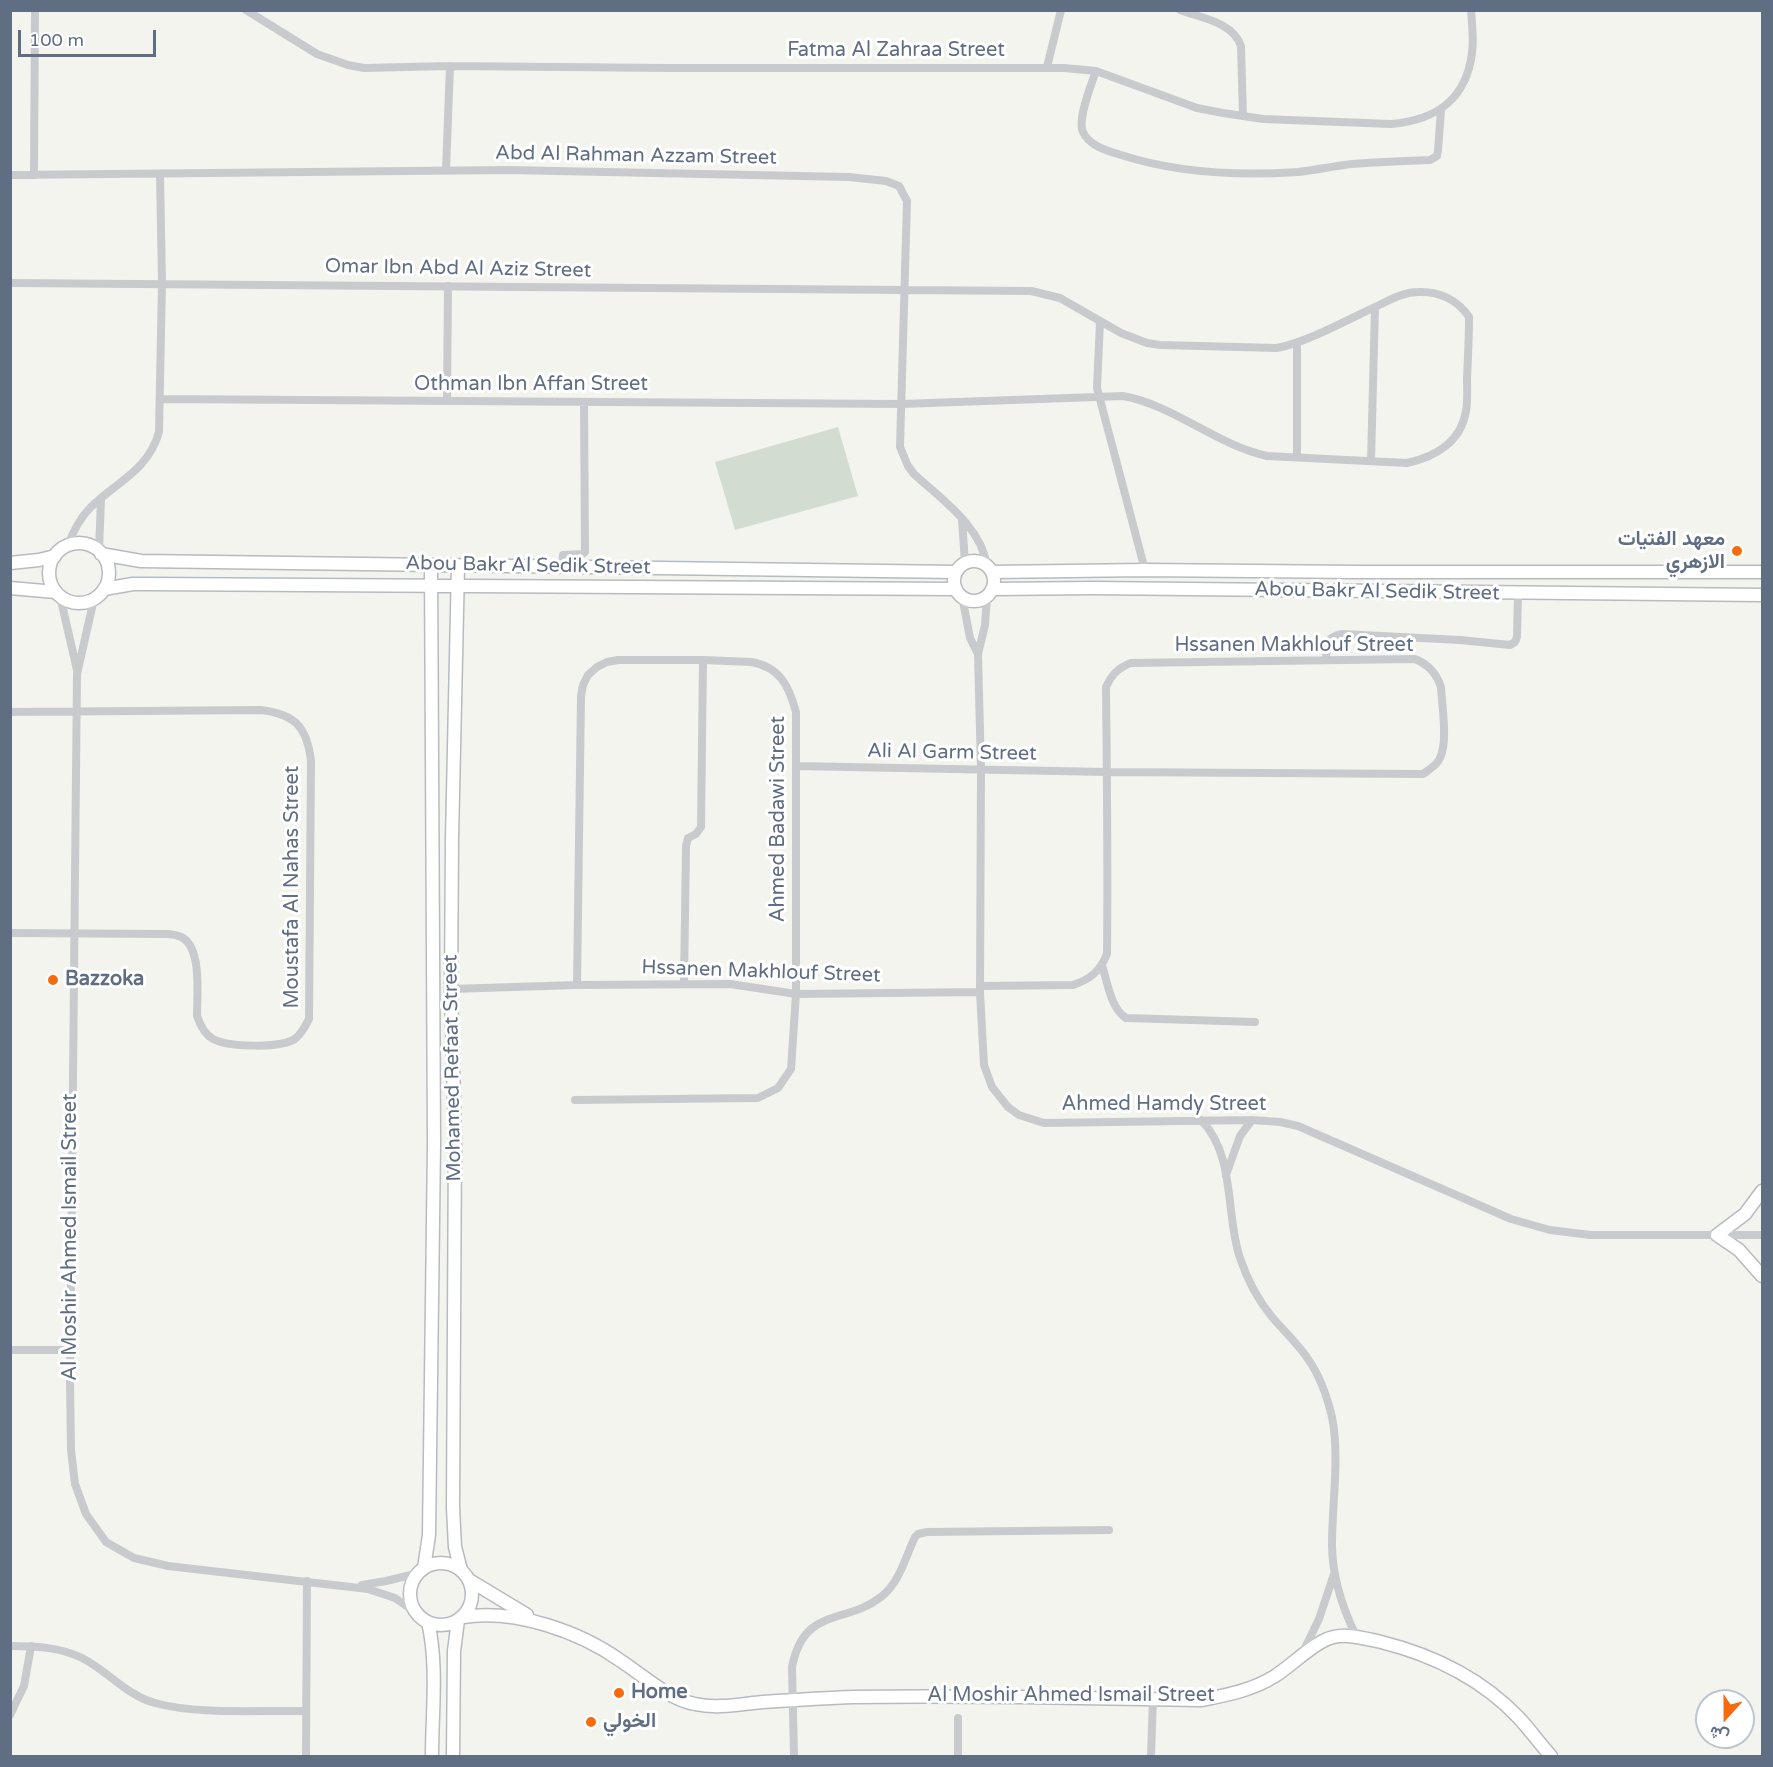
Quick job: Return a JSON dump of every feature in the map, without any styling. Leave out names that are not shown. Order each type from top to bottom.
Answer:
[{"type":"street","points":[[34,175],[35,10]]},
{"type":"street","name":"Fatma Al Zahraa Street","points":[[246,10],[317,54],[364,68],[450,66],[1047,67],[1096,71],[1197,108],[1243,116],[1263,119],[1391,124],[1429,117],[1454,98],[1467,74],[1472,54],[1472,10]]},
{"type":"street","points":[[1047,67],[1061,10]]},
{"type":"street","points":[[1180,10],[1225,26],[1238,38],[1241,46],[1243,116]]},
{"type":"street","points":[[446,170],[450,66]]},
{"type":"street","points":[[1096,71],[1081,120],[1081,130],[1087,139],[1114,153],[1184,169],[1252,174],[1299,172],[1352,164],[1430,160],[1437,156],[1438,152],[1441,110]]},
{"type":"street","name":"Abd Al Rahman Azzam Street","points":[[10,175],[446,170],[837,176],[886,181],[899,186],[907,201],[900,447],[908,466],[979,539],[990,569]]},
{"type":"street","points":[[58,594],[49,578],[51,562],[68,545],[81,519],[142,465],[150,454],[159,432],[162,284],[160,174]]},
{"type":"street","name":"Omar Ibn Abd Al Aziz Street","points":[[10,283],[1041,292],[1060,298],[1133,339],[1160,345],[1277,348],[1297,343],[1376,307]]},
{"type":"street","points":[[447,401],[448,286]]},
{"type":"street","name":"Othman Ibn Affan Street","points":[[160,399],[902,404],[1123,396],[1136,398],[1232,446],[1249,452],[1268,456],[1407,463],[1424,460],[1439,452],[1461,427],[1466,411],[1469,317],[1457,303],[1430,292],[1407,293],[1376,307]]},
{"type":"street","points":[[1371,461],[1376,307]]},
{"type":"street","points":[[1100,321],[1097,388],[1145,570]]},
{"type":"street","points":[[1297,343],[1297,457]]},
{"type":"street","points":[[562,567],[563,555],[585,552],[584,402]]},
{"type":"street","points":[[10,588],[58,594],[77,603],[94,598],[104,589],[109,571],[100,552],[101,499]]},
{"type":"street","points":[[961,567],[977,561],[990,569],[994,581],[990,593],[980,600],[972,600],[959,592],[954,580],[961,567],[962,519]]},
{"type":"street","points":[[68,545],[87,545],[100,552]]},
{"type":"street","name":"Abou Bakr Al Sedik Street","points":[[100,552],[141,561],[562,567],[961,567]]},
{"type":"street","points":[[10,563],[55,556]]},
{"type":"street","name":"Mohamed Refaat Street","points":[[422,1570],[429,1535],[434,1159],[431,565]]},
{"type":"street","name":"Mohamed Refaat Street","points":[[458,566],[451,989],[455,1140],[453,1508],[455,1547],[465,1575]]},
{"type":"street","name":"Abou Bakr Al Sedik Street","points":[[990,569],[1357,572],[1762,571]]},
{"type":"street","points":[[1762,571],[1760,580],[1762,590]]},
{"type":"street","name":"Abou Bakr Al Sedik Street","points":[[104,589],[135,584],[430,587],[704,586],[959,592]]},
{"type":"street","name":"Abou Bakr Al Sedik Street","points":[[990,593],[1093,588],[1518,594],[1653,592],[1762,595]]},
{"type":"street","name":"Ahmed Hamdy Street","points":[[959,592],[970,638],[978,654]]},
{"type":"street","name":"Ahmed Hamdy Street","points":[[990,593],[978,654],[981,770],[980,989],[984,1065],[999,1098],[1019,1115],[1044,1123],[1252,1119],[1280,1122],[1298,1125],[1511,1219],[1550,1230],[1590,1235],[1762,1235]]},
{"type":"street","name":"Al Moshir Ahmed Ismail Street","points":[[58,594],[77,674],[78,712],[73,933],[71,1350],[71,1450],[75,1484],[86,1514],[106,1542],[134,1558],[168,1566],[368,1589],[395,1598],[423,1618]]},
{"type":"street","points":[[1326,660],[1329,640],[1332,636],[1342,634],[1510,645],[1517,637],[1518,594]]},
{"type":"street","name":"Al Moshir Ahmed Ismail Street","points":[[77,674],[94,598]]},
{"type":"street","name":"Hssanen Makhlouf Street","points":[[451,989],[684,984],[748,986],[796,994],[980,989],[1073,984],[1085,981],[1095,974],[1107,954],[1106,687],[1111,676],[1120,668],[1131,663],[1415,659],[1432,669],[1441,687],[1444,748],[1440,759],[1424,774],[1107,772]]},
{"type":"street","name":"Ahmed Badawi Street","points":[[575,1100],[758,1098],[778,1088],[790,1069],[796,994],[796,712],[792,696],[781,677],[773,669],[762,664],[703,660],[618,660],[597,667],[588,675],[583,685],[577,985]]},
{"type":"street","points":[[684,984],[686,846],[688,838],[696,834],[701,827],[703,660]]},
{"type":"street","name":"Moustafa Al Nahas Street","points":[[73,933],[165,934],[183,938],[190,944],[196,962],[199,1023],[207,1035],[221,1042],[240,1045],[283,1044],[295,1039],[309,1019],[311,761],[303,732],[297,723],[277,712],[261,710],[78,712]]},
{"type":"street","points":[[10,712],[78,712]]},
{"type":"street","name":"Ali Al Garm Street","points":[[796,766],[1107,772]]},
{"type":"street","points":[[10,933],[73,933]]},
{"type":"street","points":[[1102,965],[1118,1011],[1126,1018],[1255,1022]]},
{"type":"street","points":[[1226,1175],[1236,1145],[1252,1119]]},
{"type":"street","points":[[1201,1120],[1216,1139],[1226,1175],[1234,1235],[1248,1278],[1271,1316],[1307,1357],[1327,1398],[1334,1442],[1332,1545],[1335,1571],[1344,1608],[1356,1636]]},
{"type":"street","points":[[434,1143],[445,1144],[455,1140]]},
{"type":"street","points":[[434,1159],[455,1158]]},
{"type":"street","points":[[1762,1191],[1745,1214],[1718,1235],[1739,1250],[1762,1276]]},
{"type":"street","points":[[10,1350],[71,1350]]},
{"type":"street","points":[[794,1756],[792,1667],[795,1653],[802,1640],[823,1620],[869,1604],[881,1597],[899,1575],[918,1534],[927,1532],[1109,1530]]},
{"type":"street","points":[[432,1756],[432,1639],[423,1618],[411,1602],[411,1590],[422,1570],[442,1563],[465,1575],[472,1599],[461,1618],[454,1651],[453,1756]]},
{"type":"street","name":"Al Moshir Ahmed Ismail Street","points":[[349,1586],[386,1581],[422,1570]]},
{"type":"street","points":[[1301,1656],[1328,1597],[1335,1571]]},
{"type":"street","name":"Al Moshir Ahmed Ismail Street","points":[[465,1575],[513,1608],[604,1650],[663,1690],[678,1699],[694,1704],[711,1706],[894,1696],[1202,1700],[1253,1687],[1275,1676],[1324,1640],[1333,1637],[1356,1636],[1424,1654],[1479,1683],[1518,1717],[1551,1756]]},
{"type":"street","points":[[306,1756],[307,1581]]},
{"type":"street","name":"Al Moshir Ahmed Ismail Street","points":[[461,1618],[488,1614],[513,1617],[555,1629]]},
{"type":"street","points":[[423,1618],[447,1625],[461,1618]]},
{"type":"street","points":[[10,1646],[31,1646],[71,1652],[94,1665],[124,1689],[154,1703],[203,1710],[306,1712]]},
{"type":"street","points":[[10,1715],[24,1686],[31,1646]]},
{"type":"street","points":[[1151,1756],[1154,1699]]},
{"type":"street","points":[[958,1718],[958,1756]]},
{"type":"shaded area","points":[[838,427],[858,496],[735,530],[715,462]]},
{"type":"place","name":"معهد الفتيات الازهري","points":[[1737,551]]},
{"type":"place","name":"Bazzoka","points":[[53,980]]},
{"type":"place","name":"Home","points":[[619,1693]]},
{"type":"place","name":"الخولي","points":[[591,1722]]}]
